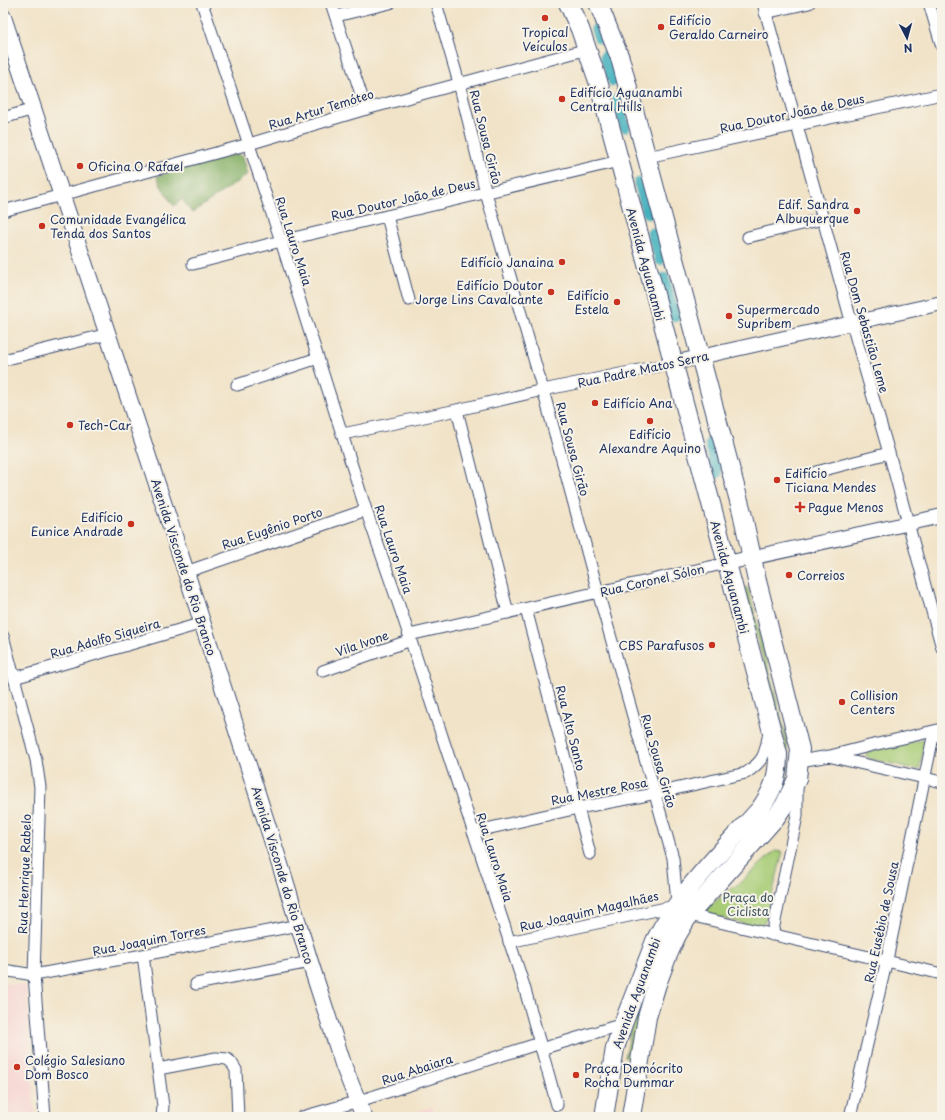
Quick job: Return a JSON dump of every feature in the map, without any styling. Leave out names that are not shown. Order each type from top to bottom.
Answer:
[{"type":"main road","name":"Avenida Aguanambi","points":[[568,3],[575,16],[588,49],[598,81],[778,754],[778,770],[775,782],[768,797],[760,809],[696,880],[680,908],[667,957],[647,1017],[631,1117]]},
{"type":"main road","name":"Avenida Aguanambi","points":[[598,3],[620,58],[647,157],[742,512],[800,749],[797,779],[786,804],[776,817],[661,927],[615,1048],[604,1117]]},
{"type":"main road","name":"Avenida Visconde do Rio Branco","points":[[3,17],[203,623],[344,1066],[364,1117]]},
{"type":"street","name":"Rua Lauro Maia","points":[[202,3],[281,241],[366,510],[410,638],[524,986],[557,1105]]},
{"type":"street","points":[[331,3],[366,109]]},
{"type":"street","points":[[336,16],[390,3]]},
{"type":"street","name":"Rua Sousa Girão","points":[[436,3],[459,83],[486,193],[543,390],[673,858],[680,908]]},
{"type":"street","points":[[764,8],[809,3]]},
{"type":"street","points":[[929,3],[942,46]]},
{"type":"street","name":"Rua Dom Sebastião Leme","points":[[764,8],[941,644]]},
{"type":"street","name":"Rua Artur Temóteo","points":[[3,211],[249,144],[459,83],[588,49]]},
{"type":"street","name":"Rua Doutor João de Deus","points":[[647,157],[942,94]]},
{"type":"street","points":[[3,118],[34,109]]},
{"type":"street","name":"Rua Doutor João de Deus","points":[[193,264],[281,241],[619,161]]},
{"type":"street","points":[[387,216],[409,300]]},
{"type":"street","points":[[748,237],[823,219]]},
{"type":"street","name":"Rua Padre Matos Serra","points":[[343,434],[852,324],[942,303]]},
{"type":"street","points":[[3,360],[108,334]]},
{"type":"street","points":[[237,385],[318,358]]},
{"type":"street","points":[[456,410],[508,613]]},
{"type":"street","points":[[816,472],[889,453]]},
{"type":"street","name":"Rua Eugênio Porto","points":[[186,572],[366,510]]},
{"type":"street","name":"Rua Coronel Sólon","points":[[410,638],[598,592],[942,516]]},
{"type":"street","name":"Rua Alto Santo","points":[[526,609],[590,854]]},
{"type":"street","name":"Rua Adolfo Siqueira","points":[[14,678],[203,623]]},
{"type":"street","name":"Rua Henrique Rabelo","points":[[3,636],[36,760],[40,787],[34,974],[45,1117]]},
{"type":"street","name":"Vila Ivone","points":[[323,671],[410,638]]},
{"type":"street","name":"Rua Mestre Rosa","points":[[473,832],[578,808],[746,773],[758,765],[763,757],[770,727]]},
{"type":"street","points":[[799,761],[830,756],[938,730]]},
{"type":"street","name":"Rua Eusébio de Sousa","points":[[850,1117],[938,730]]},
{"type":"street","points":[[830,756],[942,782]]},
{"type":"street","points":[[772,935],[798,816],[797,779]]},
{"type":"street","name":"Rua Joaquim Magalhães","points":[[509,942],[680,908],[772,935],[942,974]]},
{"type":"street","name":"Rua Joaquim Torres","points":[[3,970],[34,974],[299,925]]},
{"type":"street","points":[[143,955],[163,1106],[162,1117]]},
{"type":"street","points":[[196,984],[310,962]]},
{"type":"street","name":"Rua Abaiara","points":[[302,1117],[540,1046],[623,1024]]},
{"type":"street","points":[[158,1069],[216,1058],[227,1059],[236,1070],[238,1117]]},
{"type":"shaded area","name":"Colégio Salesiano Dom Bosco","points":[[3,983],[26,986],[35,1117],[3,1117]]},
{"type":"shaded area","points":[[432,1107],[435,1115],[442,1113],[443,1117],[399,1117]]},
{"type":"green space","points":[[237,154],[243,157],[248,174],[192,213],[182,199],[174,206],[161,186],[157,176]]},
{"type":"green space","points":[[744,588],[748,588],[787,740],[788,769],[784,787],[777,800],[785,771],[785,741]]},
{"type":"green space","points":[[922,740],[925,743],[919,770],[868,758],[866,754],[870,751]]},
{"type":"green space","name":"Praça do Ciclista","points":[[775,851],[783,852],[765,922],[759,927],[755,927],[704,913],[704,910],[742,881]]},
{"type":"green space","points":[[647,985],[638,1023],[634,1059],[625,1057],[635,1014]]},
{"type":"waterway","points":[[596,29],[599,38]]},
{"type":"waterway","points":[[605,56],[613,81]]},
{"type":"waterway","points":[[617,99],[625,127]]},
{"type":"waterway","points":[[639,183],[648,214]]},
{"type":"waterway","points":[[652,233],[660,260]]},
{"type":"waterway","points":[[664,278],[675,317]]},
{"type":"waterway","points":[[710,443],[717,473]]},
{"type":"place","name":"Tropical Veículos","points":[[545,18]]},
{"type":"place","name":"Edifício Geraldo Carneiro","points":[[661,27]]},
{"type":"place","name":"Edifício Aguanambi Central Hills","points":[[562,99]]},
{"type":"place","name":"Oficina O Rafael","points":[[80,166]]},
{"type":"place","name":"Edif. Sandra Albuquerque","points":[[857,211]]},
{"type":"place","name":"Comunidade Evangélica Tenda dos Santos","points":[[42,226]]},
{"type":"place","name":"Edifício Janaina","points":[[562,262]]},
{"type":"place","name":"Edifício Doutor Jorge Lins Cavalcante","points":[[551,292]]},
{"type":"place","name":"Edifício Estela","points":[[617,302]]},
{"type":"place","name":"Supermercado Supribem","points":[[729,316]]},
{"type":"place","name":"Edifício Ana","points":[[595,403]]},
{"type":"place","name":"Edifício Alexandre Aquino","points":[[650,421]]},
{"type":"place","name":"Tech-Car","points":[[70,425]]},
{"type":"place","name":"Edifício Ticiana Mendes","points":[[777,480]]},
{"type":"place","name":"Pague Menos","points":[[800,507]]},
{"type":"place","name":"Edifício Eunice Andrade","points":[[131,524]]},
{"type":"place","name":"Correios","points":[[789,575]]},
{"type":"place","name":"CBS Parafusos","points":[[712,645]]},
{"type":"place","name":"Collision Centers","points":[[842,702]]},
{"type":"place","name":"Colégio Salesiano Dom Bosco","points":[[17,1067]]},
{"type":"place","name":"Praça Demócrito Rocha Dummar","points":[[576,1075]]}]
